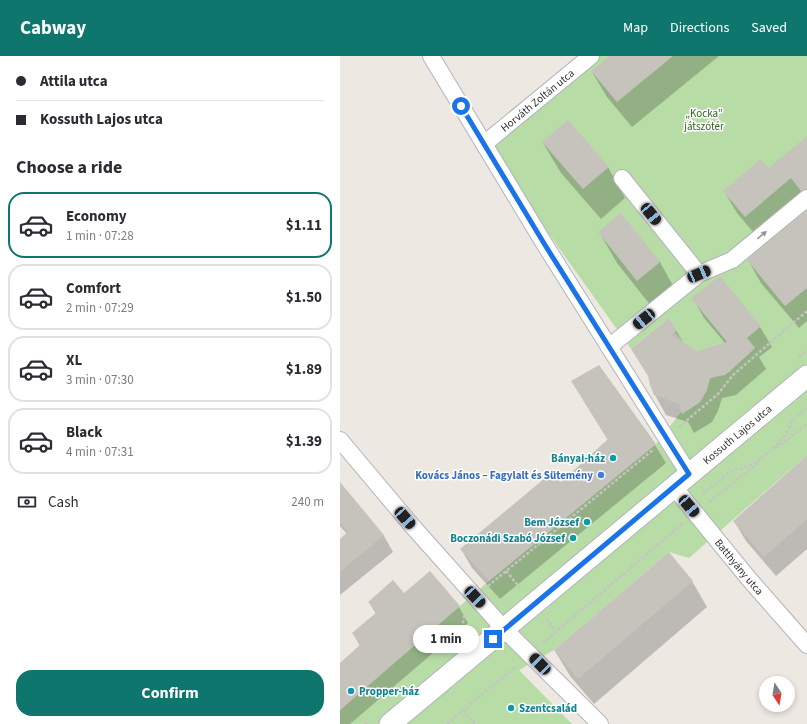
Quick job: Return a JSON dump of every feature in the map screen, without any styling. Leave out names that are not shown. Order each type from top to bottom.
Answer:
[{"type":"street","points":[[431,56],[608,347],[689,474]]},
{"type":"street","name":"Horváth Zoltán utca","points":[[484,144],[591,56]]},
{"type":"street","points":[[622,178],[699,274]]},
{"type":"street","points":[[608,347],[699,274],[732,260],[807,198]]},
{"type":"street","name":"Kossuth Lajos utca","points":[[390,724],[807,376]]},
{"type":"street","points":[[340,440],[409,522],[504,629],[600,724]]},
{"type":"street","name":"Batthyány utca","points":[[674,487],[749,579],[807,645]]},
{"type":"path","points":[[460,640],[463,620],[467,608],[475,597],[667,438],[718,394],[733,375],[807,311]]},
{"type":"path","points":[[447,724],[530,655],[692,509],[728,473],[752,465],[776,447],[794,419],[807,407]]},
{"type":"path","points":[[692,509],[807,424]]},
{"type":"path","points":[[463,710],[475,724]]},
{"type":"green space","name":"„Kocka” játszótér","points":[[584,56],[807,56],[807,455],[689,558],[669,552],[554,650],[519,670],[572,724],[340,724],[340,710],[489,581],[656,444],[681,412],[688,410],[700,402],[707,390],[708,379],[715,377],[710,359],[701,350],[697,351],[684,345],[675,332],[677,330],[669,318],[631,349],[484,143]],"holes":[[[747,338],[755,348],[728,373],[718,361]]]},
{"type":"building","points":[[610,56],[673,56],[617,102],[591,71]]},
{"type":"building","points":[[568,120],[609,167],[583,189],[542,142]]},
{"type":"building","points":[[807,136],[807,189],[801,191],[791,178],[745,217],[723,191],[761,159],[769,168]]},
{"type":"building","points":[[807,210],[807,288],[785,306],[747,260]]},
{"type":"building","points":[[621,213],[660,262],[637,281],[598,232]]},
{"type":"building","points":[[720,276],[761,326],[747,338],[755,348],[725,375],[710,378],[707,390],[700,402],[682,414],[679,404],[654,395],[648,376],[631,349],[669,318],[677,330],[671,335],[697,351],[727,342],[691,298]]},
{"type":"building","name":"Bányai-ház","points":[[599,365],[656,444],[489,581],[460,549],[551,473],[561,482],[608,439],[571,381]]},
{"type":"building","points":[[807,455],[807,519],[764,557],[733,521]]},
{"type":"building","points":[[340,482],[384,535],[340,572],[340,539],[348,532],[340,523]]},
{"type":"building","points":[[669,552],[693,581],[578,679],[554,650]]},
{"type":"building","points":[[430,571],[460,606],[340,710],[340,663],[361,644],[352,633],[377,612],[368,602],[393,580],[404,593]]},
{"type":"place","name":"Bányai-ház","points":[[613,458]]},
{"type":"place","name":"Kovács János – Fagylalt és Sütemény","points":[[601,475]]},
{"type":"place","name":"Bem József","points":[[587,522]]},
{"type":"place","name":"Boczonádi Szabó József","points":[[573,538]]},
{"type":"place","name":"Propper-ház","points":[[351,691]]},
{"type":"place","name":"Szentcsalád","points":[[511,708]]},
{"type":"route","points":[[461,106],[608,347],[689,474],[493,639]]}]
